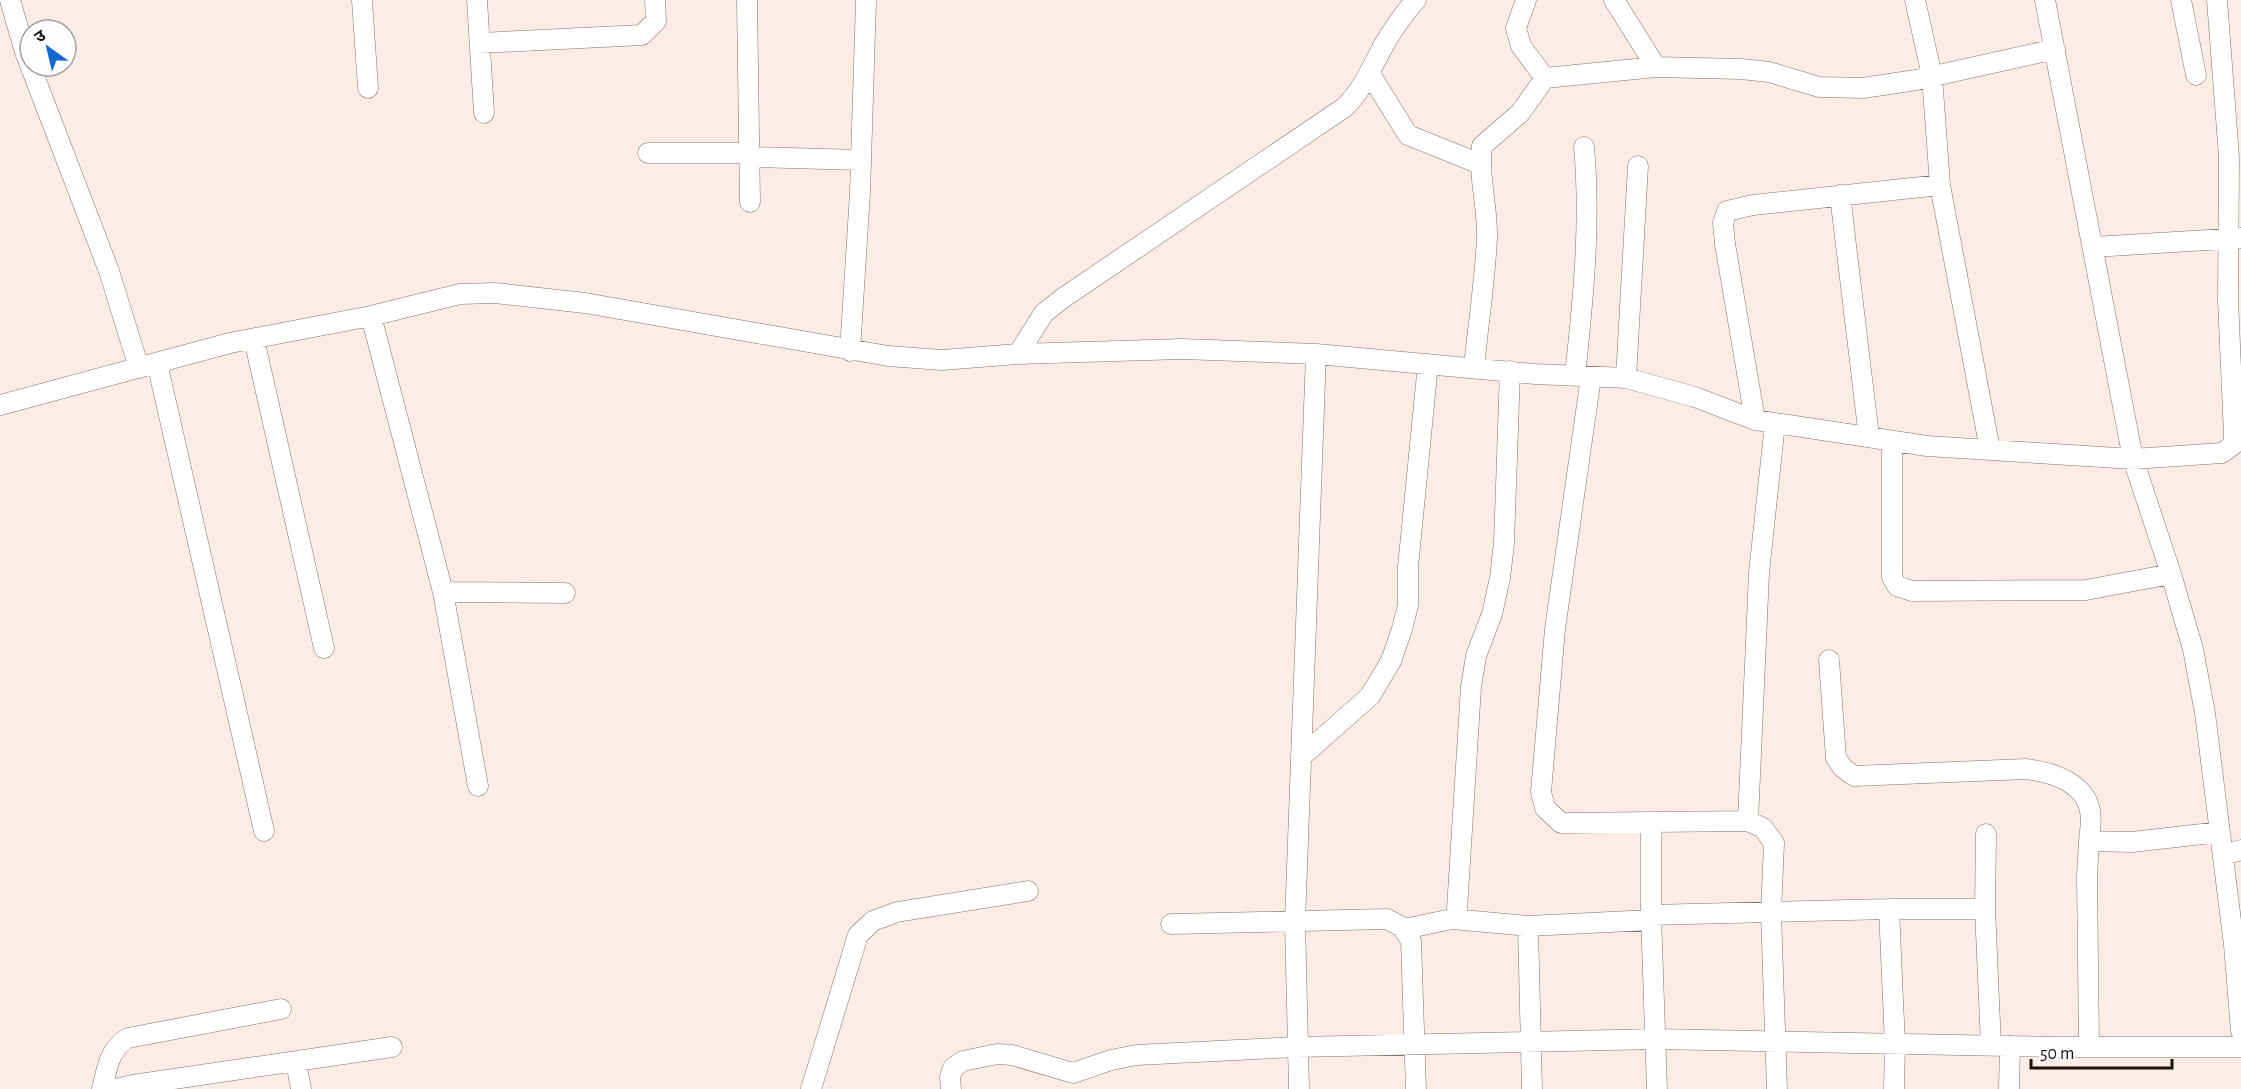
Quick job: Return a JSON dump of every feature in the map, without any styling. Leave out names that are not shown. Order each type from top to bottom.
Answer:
[{"type":"street","points":[[10,0],[29,63],[109,272],[148,365],[264,831]]},
{"type":"street","points":[[362,0],[368,88]]},
{"type":"street","points":[[477,0],[484,113]]},
{"type":"street","points":[[480,43],[642,35],[656,21],[655,0]]},
{"type":"street","points":[[747,0],[750,202]]},
{"type":"street","points":[[850,351],[861,160],[866,0]]},
{"type":"street","points":[[1018,354],[1044,313],[1063,298],[1345,107],[1370,75],[1386,43],[1416,0]]},
{"type":"street","points":[[1526,0],[1516,28],[1521,46],[1545,78]]},
{"type":"street","points":[[1614,0],[1656,67]]},
{"type":"street","points":[[1915,0],[1932,76],[1940,185],[1990,450]]},
{"type":"street","points":[[2045,0],[2133,459],[2193,649],[2205,713],[2220,832],[2232,853],[2234,945],[2241,1031]]},
{"type":"street","points":[[2181,0],[2196,75]]},
{"type":"street","points":[[0,405],[254,339],[371,316],[460,294],[495,292],[585,303],[850,351],[942,360],[1018,354],[1182,350],[1316,354],[1583,377],[1626,378],[1695,397],[1755,420],[1927,446],[2133,459],[2222,453],[2233,445],[2228,300],[2235,239],[2217,0]]},
{"type":"street","points":[[1474,368],[1487,238],[1484,185],[1480,165],[1482,146],[1520,113],[1545,78],[1656,67],[1741,69],[1769,72],[1819,87],[1863,88],[1916,80],[2055,49]]},
{"type":"street","points":[[1370,75],[1408,135],[1480,165]]},
{"type":"street","points":[[1584,147],[1586,174],[1583,377],[1555,629],[1541,792],[1545,808],[1561,823],[1748,821],[1763,828],[1774,843],[1772,913],[1777,1089]]},
{"type":"street","points":[[648,153],[861,160]]},
{"type":"street","points":[[1626,378],[1638,166]]},
{"type":"street","points":[[1755,420],[1722,223],[1727,212],[1754,205],[1940,185]]},
{"type":"street","points":[[1840,195],[1869,437]]},
{"type":"street","points":[[2093,247],[2235,239]]},
{"type":"street","points":[[371,316],[443,592],[478,786]]},
{"type":"street","points":[[254,339],[324,648]]},
{"type":"street","points":[[1299,1089],[1295,922],[1316,354]]},
{"type":"street","points":[[1301,757],[1370,696],[1391,660],[1402,629],[1408,605],[1408,567],[1428,364]]},
{"type":"street","points":[[1457,909],[1471,687],[1476,656],[1492,614],[1500,578],[1504,543],[1510,371]]},
{"type":"street","points":[[1748,821],[1759,573],[1775,423]]},
{"type":"street","points":[[1892,441],[1892,577],[1897,586],[1912,591],[2086,590],[2171,574]]},
{"type":"street","points":[[443,592],[565,593]]},
{"type":"street","points":[[1829,660],[1836,758],[1843,768],[1854,776],[2026,769],[2045,772],[2066,780],[2081,791],[2090,811],[2087,876],[2089,1047]]},
{"type":"street","points":[[1652,823],[1651,917],[1657,1089]]},
{"type":"street","points":[[2089,841],[2132,842],[2220,832]]},
{"type":"street","points":[[1986,834],[1985,909],[2000,1046],[2009,1089]]},
{"type":"street","points":[[811,1089],[858,935],[873,921],[897,912],[1028,891]]},
{"type":"street","points":[[1404,929],[1452,919],[1528,926],[1651,917],[1889,909],[1985,909]]},
{"type":"street","points":[[1889,909],[1895,1045],[1894,1089]]},
{"type":"street","points":[[1171,924],[1388,920],[1404,929],[1411,941],[1416,1089]]},
{"type":"street","points":[[1528,926],[1532,1089]]},
{"type":"street","points":[[102,1089],[112,1053],[118,1044],[128,1038],[281,1009]]},
{"type":"street","points":[[951,1089],[950,1077],[953,1068],[963,1060],[997,1054],[1012,1055],[1074,1081],[1111,1060],[1136,1055],[1297,1047],[1656,1039],[1895,1045],[2241,1047]]},
{"type":"street","points":[[115,1089],[392,1047]]},
{"type":"street","points":[[296,1062],[301,1089]]}]
